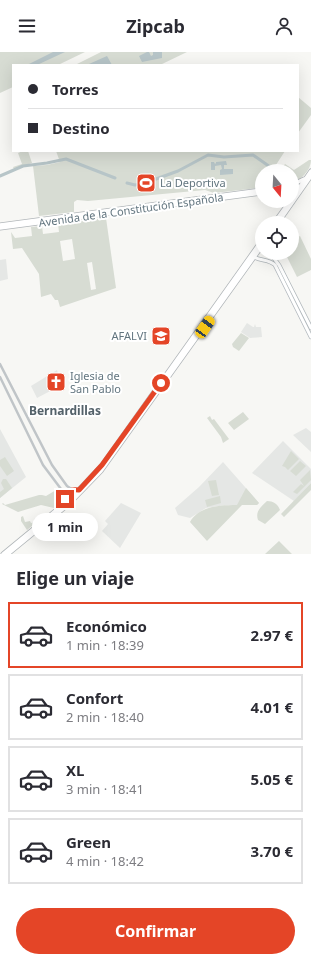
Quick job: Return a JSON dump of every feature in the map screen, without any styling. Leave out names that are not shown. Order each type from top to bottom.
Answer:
[{"type":"highway","points":[[300,188],[309,177],[311,171]]},
{"type":"highway","points":[[299,183],[309,177]]},
{"type":"highway","name":"Avenida de la Constitución Española","points":[[0,226],[255,192]]},
{"type":"highway","points":[[8,554],[79,490],[98,470],[255,253]]},
{"type":"highway","points":[[3,554],[97,475],[116,452],[254,257]]},
{"type":"main road","points":[[265,260],[272,262],[277,267],[311,337]]},
{"type":"main road","points":[[276,260],[311,328]]},
{"type":"street","points":[[0,364],[48,459],[67,486],[73,490]]},
{"type":"street","points":[[0,377],[41,461],[61,489],[67,501]]},
{"type":"street","points":[[56,482],[61,478]]},
{"type":"street","points":[[67,501],[67,493],[73,490],[79,490]]},
{"type":"shaded area","points":[[0,52],[85,52],[60,64],[12,64],[12,87],[0,93]]},
{"type":"shaded area","points":[[53,52],[65,52],[39,64],[29,64]]},
{"type":"shaded area","points":[[101,52],[187,52],[162,64],[77,64]]},
{"type":"shaded area","points":[[149,52],[151,56],[153,55],[153,52],[162,52],[162,58],[142,62],[139,56]]},
{"type":"shaded area","points":[[107,56],[111,64],[89,64]]},
{"type":"shaded area","points":[[299,98],[311,108],[311,115],[299,132]]},
{"type":"shaded area","points":[[28,152],[32,163],[14,169],[13,167],[22,164],[18,153]]},
{"type":"shaded area","name":"La Deportiva","points":[[56,152],[284,152],[277,164],[255,164],[255,188],[214,193],[205,190],[88,201],[77,200],[74,202],[74,212],[39,216],[33,166],[60,162]]},
{"type":"shaded area","points":[[311,160],[311,164],[307,171],[299,179],[299,167]]},
{"type":"shaded area","points":[[226,161],[227,165],[224,165],[224,169],[233,169],[233,174],[220,175],[220,170],[222,169],[221,165],[215,166],[215,170],[211,170],[211,162],[214,162],[215,164],[216,162]]},
{"type":"shaded area","points":[[106,218],[116,288],[60,307],[58,300],[55,300],[51,294],[41,297],[39,274],[22,248],[13,249],[11,232],[15,238],[32,236],[31,227],[42,226],[43,234],[59,232],[58,224]],"holes":[[[72,239],[75,259],[63,261],[60,241]],[[92,262],[96,289],[91,290],[87,263]]]},
{"type":"shaded area","points":[[299,236],[311,259],[311,270],[297,277],[288,260],[299,260]]},
{"type":"shaded area","points":[[6,259],[8,279],[0,281],[0,260]]},
{"type":"shaded area","points":[[247,323],[253,327],[255,324],[256,327],[261,327],[262,337],[250,338],[241,332]]},
{"type":"shaded area","points":[[241,333],[249,338],[239,351],[233,347],[232,344]]},
{"type":"shaded area","points":[[57,370],[59,377],[54,377],[50,381],[51,385],[55,388],[37,398],[31,386]]},
{"type":"shaded area","points":[[243,412],[249,419],[234,430],[228,423]]},
{"type":"shaded area","points":[[210,416],[229,439],[223,443],[221,437],[207,418]]},
{"type":"shaded area","points":[[306,428],[311,432],[311,452],[293,435]]},
{"type":"shaded area","points":[[0,429],[26,477],[0,498]]},
{"type":"shaded area","points":[[283,441],[311,469],[311,483],[294,501],[252,473]]},
{"type":"shaded area","points":[[291,451],[299,459],[288,470],[282,466]]},
{"type":"shaded area","points":[[5,457],[14,471],[7,476],[0,466],[0,460]]},
{"type":"shaded area","points":[[300,461],[306,466],[296,476],[290,471]]},
{"type":"shaded area","points":[[223,462],[259,503],[257,505],[225,505],[206,508],[190,518],[178,515],[175,508],[199,487]]},
{"type":"shaded area","points":[[310,470],[311,480],[297,494],[293,492],[301,484],[304,486],[300,480]]},
{"type":"shaded area","points":[[3,479],[6,479],[12,488],[0,498],[0,492],[4,489],[1,483]]},
{"type":"shaded area","points":[[216,480],[219,495],[212,496],[208,481]]},
{"type":"shaded area","points":[[311,483],[311,490],[284,517],[281,514]]},
{"type":"shaded area","points":[[246,488],[259,503],[257,505],[242,505],[207,541],[190,522],[204,510],[217,506],[237,505]]},
{"type":"shaded area","points":[[56,490],[61,500],[54,508],[41,505],[18,512],[2,504],[3,503],[5,505],[39,495],[46,496]]},
{"type":"shaded area","points":[[220,496],[221,503],[207,507],[205,500]]},
{"type":"shaded area","points":[[267,501],[275,503],[280,510],[265,524],[258,520],[257,514],[259,509]]},
{"type":"shaded area","points":[[121,503],[141,513],[120,548],[102,531],[108,524],[105,521]]},
{"type":"shaded area","points":[[23,516],[25,522],[30,521],[31,523],[35,522],[34,519],[44,516],[27,530],[21,521],[21,517]]},
{"type":"shaded area","points":[[279,541],[292,554],[265,554]]},
{"type":"waterway","points":[[156,179],[178,171],[208,155],[224,157],[253,155],[266,164]]},
{"type":"waterway","points":[[0,176],[23,166],[66,159],[115,178]]},
{"type":"waterway","points":[[149,182],[153,180]]},
{"type":"waterway","points":[[127,183],[135,185],[146,183]]},
{"type":"place","name":"La Deportiva","points":[[146,183]]},
{"type":"place","name":"AFALVI","points":[[161,336]]},
{"type":"place","name":"Iglesia de San Pablo","points":[[56,382]]},
{"type":"district","name":"Bernardillas","points":[[65,411]]},
{"type":"route","points":[[65,499],[65,495],[68,492],[79,490],[102,465],[161,383]]}]
